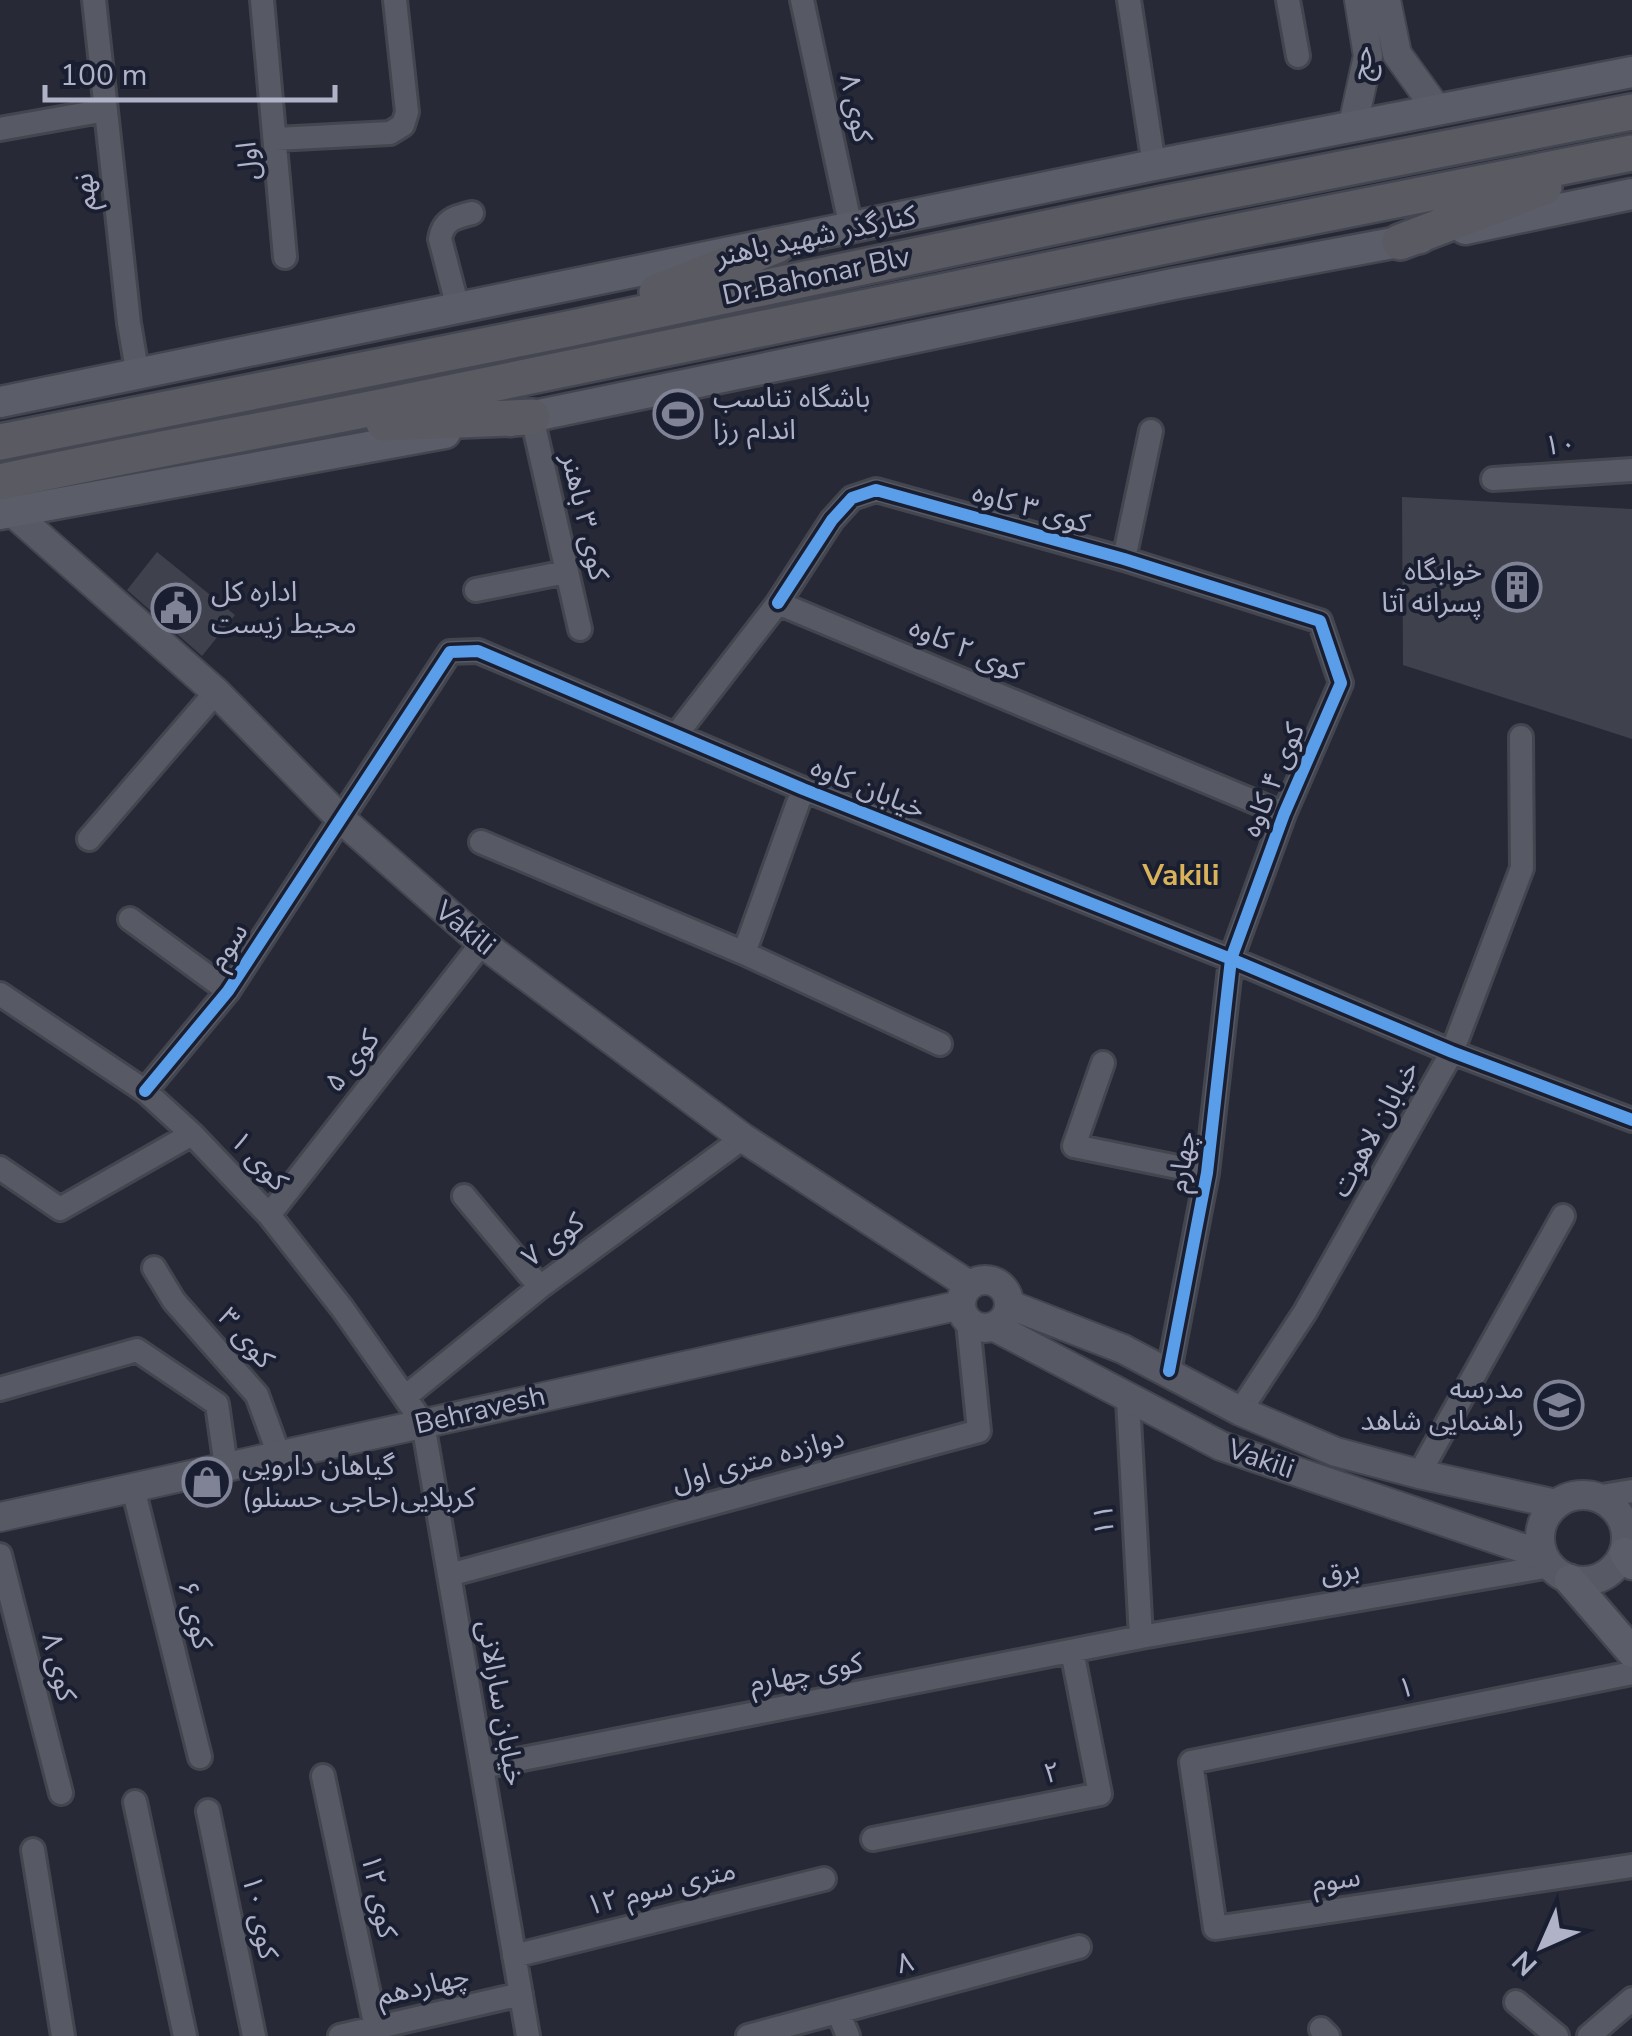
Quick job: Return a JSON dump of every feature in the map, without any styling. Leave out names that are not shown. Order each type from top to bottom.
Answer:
[{"type":"highway","name":"Dr.Bahonar Blv","points":[[0,442],[1632,112]]},
{"type":"highway","name":"Dr.Bahonar Blv","points":[[4,502],[117,456],[283,427],[1170,243],[1632,153]]},
{"type":"highway","points":[[1400,242],[1632,153]]},
{"type":"highway","points":[[562,330],[778,245]]},
{"type":"highway","points":[[283,427],[532,418]]},
{"type":"main road","name":"کنارگذر شهید باهنر","points":[[0,402],[778,245],[1154,164],[1632,72]]},
{"type":"main road","points":[[4,502],[532,418],[1173,284],[1632,194]]},
{"type":"main road","points":[[1554,1567],[1632,1652]]},
{"type":"street","name":"نهم","points":[[94,0],[138,376]]},
{"type":"street","name":"اول","points":[[262,0],[286,257]]},
{"type":"street","points":[[276,139],[390,133],[403,125],[406,112],[396,0]]},
{"type":"street","name":"کوی ۸","points":[[802,0],[851,228]]},
{"type":"street","points":[[1128,0],[1154,164]]},
{"type":"street","points":[[1288,0],[1298,56]]},
{"type":"street","name":"حج","points":[[1358,0],[1383,55],[1436,108]]},
{"type":"street","name":"حج","points":[[1353,125],[1383,55],[1386,0]]},
{"type":"street","points":[[0,128],[106,110]]},
{"type":"street","points":[[458,308],[440,239],[450,219],[472,212]]},
{"type":"street","name":"کوی ۳ باهنر","points":[[532,418],[580,629]]},
{"type":"street","points":[[1124,559],[1151,431]]},
{"type":"street","name":"۱۰","points":[[1493,480],[1632,470]]},
{"type":"street","name":"کوی ۳ کاوه","points":[[778,603],[832,520],[852,498],[876,490],[1124,559],[1320,621]]},
{"type":"street","name":"Vakili","points":[[4,502],[216,692],[340,818],[482,943],[980,1309],[1128,1400],[1221,1446],[1554,1567]]},
{"type":"street","points":[[476,590],[566,572]]},
{"type":"street","points":[[676,734],[778,603]]},
{"type":"street","name":"کوی ۲ کاوه","points":[[778,603],[1284,814]]},
{"type":"street","name":"کوی ۴ کاوه","points":[[1232,959],[1284,814],[1341,683],[1320,621]]},
{"type":"street","name":"خیابان کاوه","points":[[340,818],[450,652],[478,651],[803,790],[1232,959],[1452,1052],[1632,1120]]},
{"type":"street","points":[[89,839],[216,692]]},
{"type":"street","name":"خیابان لاهوت","points":[[1240,1411],[1306,1312],[1452,1052],[1522,868],[1521,737]]},
{"type":"street","points":[[744,953],[803,790]]},
{"type":"street","name":"سوم","points":[[145,1092],[228,991],[340,818]]},
{"type":"street","points":[[481,842],[744,953],[940,1044]]},
{"type":"street","points":[[130,919],[228,991]]},
{"type":"street","name":"کوی ۵","points":[[270,1215],[482,943]]},
{"type":"street","name":"چهارم","points":[[1169,1371],[1208,1173],[1232,959]]},
{"type":"street","name":"کوی ۱","points":[[0,994],[145,1092],[192,1134],[270,1215],[423,1423]]},
{"type":"street","points":[[1102,1063],[1074,1146],[1208,1173]]},
{"type":"street","points":[[0,1168],[60,1209],[192,1134]]},
{"type":"street","name":"کوی ۷","points":[[405,1397],[540,1287],[743,1138]]},
{"type":"street","points":[[464,1196],[540,1287]]},
{"type":"street","points":[[1420,1474],[1563,1216]]},
{"type":"street","name":"کوی ۳","points":[[154,1268],[174,1301],[256,1394],[279,1455]]},
{"type":"street","name":"Vakili","points":[[980,1309],[1123,1349],[1240,1411],[1336,1452],[1556,1504]]},
{"type":"street","name":"Behravesh","points":[[0,1517],[423,1423],[980,1309]]},
{"type":"street","name":"دوازده متری اول","points":[[449,1575],[979,1431],[980,1309]]},
{"type":"street","points":[[0,1389],[137,1350],[217,1404],[226,1467]]},
{"type":"street","name":"۱۱","points":[[1128,1400],[1141,1637]]},
{"type":"street","name":"خیابان سارالانی","points":[[423,1423],[528,2036]]},
{"type":"street","name":"کوی ۶","points":[[133,1488],[200,1757]]},
{"type":"street","points":[[1596,1496],[1608,1502],[1629,1540],[1608,1574],[1583,1582],[1554,1567],[1541,1527],[1556,1504],[1569,1497],[1632,1491]]},
{"type":"street","name":"کوی ۸","points":[[0,1555],[61,1793]]},
{"type":"street","name":"برق","points":[[1141,1637],[1554,1567]]},
{"type":"street","name":"کوی چهارم","points":[[482,1767],[1141,1637]]},
{"type":"street","name":"۲","points":[[873,1838],[1100,1794],[1072,1651]]},
{"type":"street","name":"۱","points":[[1191,1762],[1632,1673]]},
{"type":"street","name":"سوم","points":[[1191,1762],[1215,1928],[1632,1866]]},
{"type":"street","name":"کوی ۱۲","points":[[323,1776],[376,2028]]},
{"type":"street","points":[[134,1802],[185,2036]]},
{"type":"street","name":"کوی ۱۰","points":[[208,1811],[254,2036]]},
{"type":"street","points":[[33,1850],[62,2036]]},
{"type":"street","name":"۱۲ متری سوم","points":[[514,1956],[824,1879]]},
{"type":"street","name":"۸","points":[[748,2036],[1078,1947]]},
{"type":"street","name":"چهاردهم","points":[[340,2036],[521,1994]]},
{"type":"street","points":[[1516,2002],[1557,2036]]},
{"type":"street","points":[[838,2012],[848,2036]]},
{"type":"street","points":[[1589,2036],[1627,2013]]},
{"type":"building","name":"خوابگاه پسرانه آتا","points":[[1402,497],[1632,509],[1632,739],[1403,665]]},
{"type":"building","name":"اداره کل محیط زیست","points":[[157,552],[235,615],[202,656],[127,590]]},
{"type":"cycle path","points":[[778,603],[832,520],[852,498],[876,490],[1124,559],[1320,621],[1341,683],[1284,814],[1231,959],[1207,1173],[1169,1371]]},
{"type":"cycle path","points":[[145,1091],[228,991],[450,652],[478,651],[803,789],[1231,959],[1452,1052],[1632,1120]]},
{"type":"place","name":"باشگاه تناسب اندام رزا","points":[[678,414]]},
{"type":"place","name":"خوابگاه پسرانه آتا","points":[[1517,587]]},
{"type":"place","name":"اداره کل محیط زیست","points":[[176,608]]},
{"type":"place","name":"مدرسه راهنمایی شاهد","points":[[1559,1405]]},
{"type":"place","name":"گیاهان دارویی کربلایی(حاجی حسنلو)","points":[[207,1482]]},
{"type":"district","name":"Vakili","points":[[1181,875]]}]
